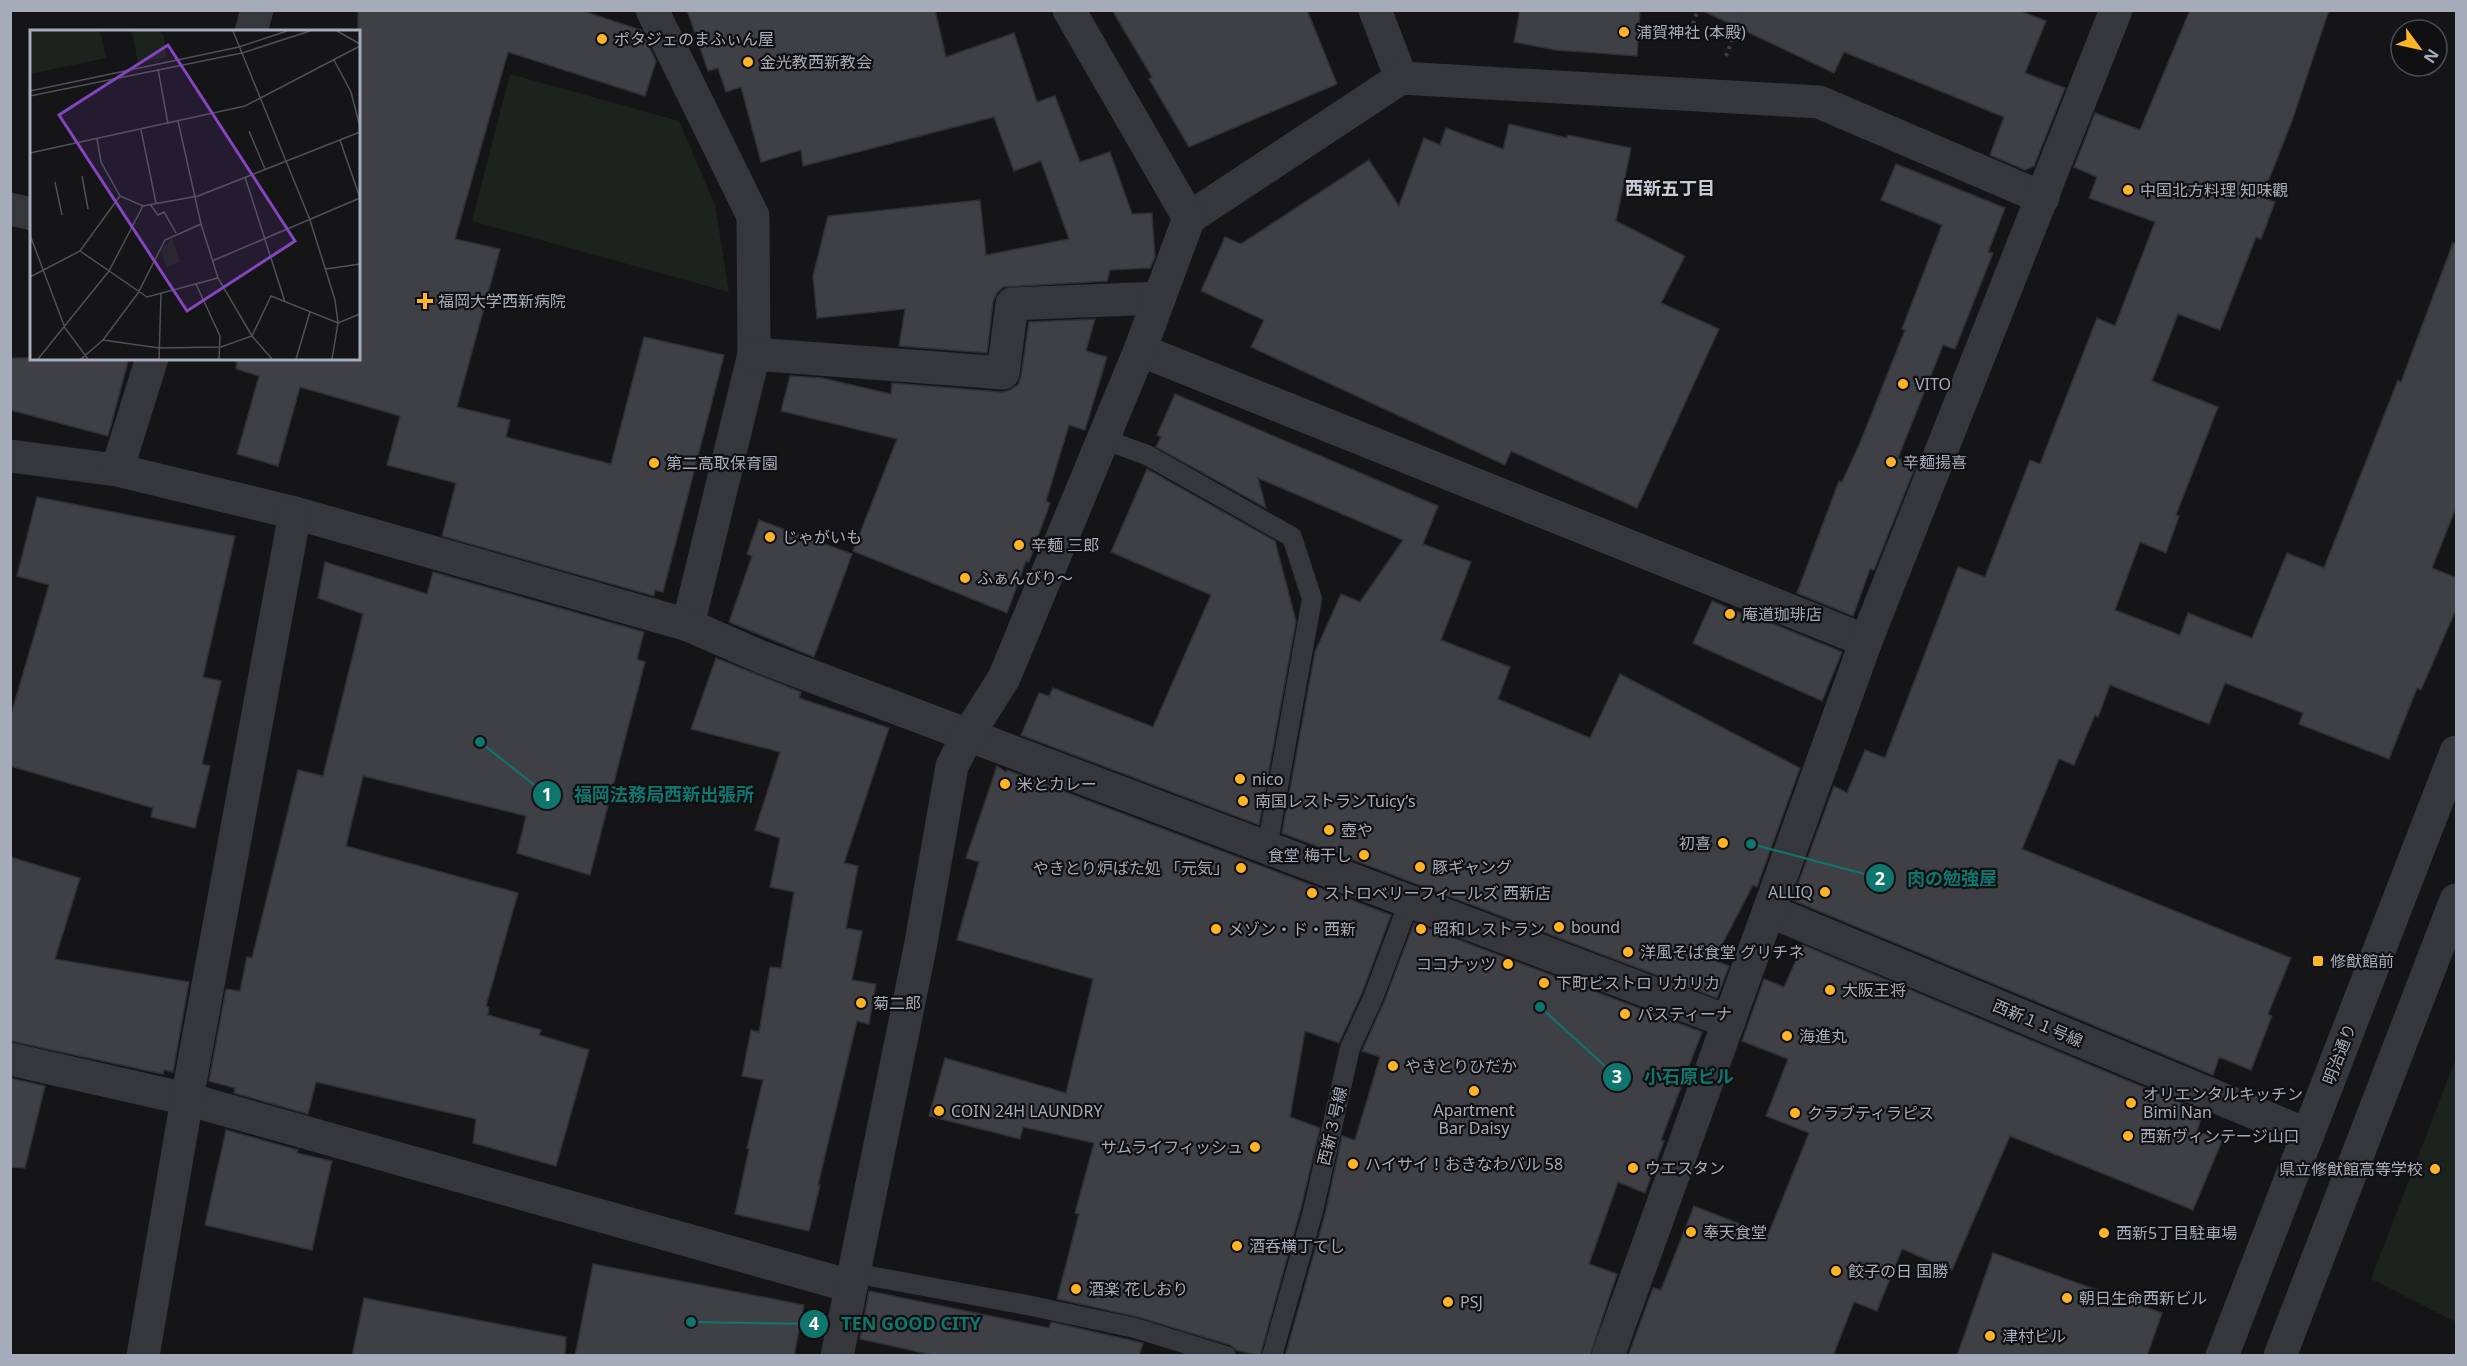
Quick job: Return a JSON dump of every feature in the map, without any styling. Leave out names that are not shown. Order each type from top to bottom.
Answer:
[{"type":"street","points":[[252,30],[257,10]]},
{"type":"street","points":[[652,10],[753,216],[754,354],[688,625]]},
{"type":"street","points":[[1069,10],[1189,218]]},
{"type":"street","points":[[1375,10],[1401,78]]},
{"type":"street","points":[[1608,1356],[1866,641],[2116,10]]},
{"type":"street","points":[[837,1356],[920,948],[952,766],[968,735],[1004,678],[1140,350],[1189,218],[1401,78],[1819,102],[2043,198]]},
{"type":"street","points":[[10,209],[30,214]]},
{"type":"street","points":[[754,354],[1003,373],[1012,304],[1159,298]]},
{"type":"street","points":[[1140,350],[1866,641]]},
{"type":"street","points":[[117,470],[151,360]]},
{"type":"street","points":[[10,456],[117,470],[295,513],[688,625],[761,657],[1730,1022]]},
{"type":"street","points":[[143,1356],[187,1100],[295,513]]},
{"type":"street","name":"明治通り","points":[[2222,1356],[2457,752]]},
{"type":"street","points":[[2280,1356],[2457,900]]},
{"type":"street","name":"西新１１号線","points":[[1769,911],[2308,1135]]},
{"type":"street","points":[[10,1059],[187,1100],[851,1280]]},
{"type":"lane","points":[[1103,439],[1147,454],[1292,537],[1312,599],[1267,848]]},
{"type":"lane","name":"西新３号線","points":[[1272,1356],[1313,1211],[1350,1048],[1373,998],[1409,902]]},
{"type":"lane","points":[[851,1280],[1027,1305],[1135,1328],[1226,1356]]},
{"type":"path","points":[[1654,28],[1690,32],[1698,10]]},
{"type":"path","points":[[1730,10],[1743,13],[1733,40]]},
{"type":"shaded area","points":[[510,74],[679,121],[715,205],[729,292],[472,221]]},
{"type":"shaded area","name":"県立修猷館高等学校","points":[[2456,1058],[2456,1322],[2371,1279]]},
{"type":"building","points":[[358,10],[580,10],[641,30],[656,61],[645,96],[508,52],[455,239],[500,249],[457,407],[510,420],[506,437],[611,464],[644,337],[724,355],[663,592],[655,590],[654,596],[442,536],[456,483],[387,465],[400,416],[300,387],[278,466],[237,454],[259,376],[236,369],[237,360],[360,360],[360,30],[358,30]]},
{"type":"building","points":[[687,10],[935,10],[946,57],[1014,33],[1037,102],[1055,96],[1080,162],[1110,152],[1132,214],[1152,213],[1155,257],[1150,268],[1110,270],[1107,281],[1003,287],[993,302],[987,353],[899,346],[905,309],[817,318],[813,276],[828,216],[980,200],[986,255],[1069,239],[1041,161],[1014,171],[994,117],[803,166],[801,150],[761,162],[741,87],[726,92],[718,68],[708,71]]},
{"type":"building","points":[[1112,10],[1307,10],[1337,84],[1189,147],[1149,79],[1152,77]]},
{"type":"building","points":[[1520,10],[1640,10],[1637,56],[1556,50],[1514,42]]},
{"type":"building","points":[[1701,10],[2018,10],[2046,21],[2025,73],[2065,88],[2034,166],[2025,170],[1990,155],[2004,117],[1844,52],[1834,73]]},
{"type":"building","points":[[2190,10],[2329,10],[2292,121],[2262,197],[2275,202],[2261,239],[2256,237],[2220,330],[2178,314],[2152,381],[2218,407],[2176,515],[2179,516],[2166,553],[2140,542],[2115,610],[2180,635],[2188,613],[2252,638],[2287,553],[2324,568],[2398,380],[2401,382],[2453,243],[2457,244],[2457,505],[2432,568],[2457,578],[2457,607],[2421,690],[2417,688],[2389,759],[2299,724],[2303,713],[2225,683],[2209,724],[2110,685],[2098,717],[2095,715],[2074,765],[2059,759],[2022,849],[2291,958],[2268,1014],[2272,1016],[2251,1070],[2219,1057],[2213,1075],[1792,900],[1834,786],[1847,793],[1865,750],[1885,758],[1958,567],[1985,577],[2030,460],[2040,464],[2097,318],[2115,326],[2155,222],[2089,198],[2097,177],[2074,167],[2095,113],[2140,130]]},
{"type":"building","points":[[1509,124],[1567,138],[1568,135],[1631,148],[1616,221],[1685,256],[1661,303],[1719,329],[1637,508],[1511,451],[1505,465],[1251,347],[1264,320],[1201,291],[1225,237],[1241,244],[1369,160],[1399,206],[1424,138],[1440,145],[1446,128],[1503,149]]},
{"type":"building","points":[[1896,164],[2005,208],[1988,252],[1993,253],[1955,349],[1943,345],[1898,458],[1916,465],[1874,570],[1870,569],[1853,616],[1797,593],[1839,481],[1842,482],[1860,443],[1905,330],[1902,329],[1942,225],[1881,200]]},
{"type":"building","points":[[1095,319],[1086,351],[1107,357],[1085,430],[1069,425],[1046,501],[1050,503],[1029,562],[1026,561],[1007,613],[853,551],[897,439],[781,411],[790,376],[822,378],[891,394],[892,383],[1002,392],[1018,385],[1029,322]]},
{"type":"building","points":[[10,358],[128,360],[108,436],[10,410]]},
{"type":"building","points":[[1175,394],[1438,506],[1423,544],[1471,562],[1441,640],[1510,667],[1498,699],[1590,738],[1620,674],[1800,768],[1757,887],[1753,885],[1714,960],[1729,966],[1717,998],[1282,833],[1315,652],[1341,594],[1360,602],[1403,540],[1258,478],[1266,508],[1156,447],[1161,437],[1157,435]]},
{"type":"building","points":[[1147,469],[1275,541],[1296,621],[1259,825],[1021,735],[1039,693],[1049,696],[1053,688],[1153,727],[1211,595],[1111,552]]},
{"type":"building","points":[[37,497],[235,536],[203,677],[221,681],[202,764],[210,766],[195,828],[151,817],[153,808],[10,766],[10,718],[49,585],[17,576]]},
{"type":"building","points":[[759,520],[852,554],[814,657],[729,622],[752,556],[747,554]]},
{"type":"building","points":[[325,562],[427,594],[433,572],[644,632],[637,659],[645,662],[590,875],[517,853],[526,816],[363,776],[346,846],[518,893],[486,1006],[489,1007],[488,1015],[541,1030],[539,1035],[589,1050],[556,1166],[473,1143],[476,1119],[316,1082],[308,1114],[234,1093],[235,1088],[209,1081],[226,989],[240,991],[247,957],[252,958],[298,770],[323,776],[363,614],[318,598]]},
{"type":"building","points":[[1712,601],[1758,621],[1759,618],[1842,652],[1822,701],[1693,643]]},
{"type":"building","points":[[716,658],[801,692],[799,698],[889,728],[844,863],[858,866],[846,928],[862,931],[852,980],[876,984],[869,1024],[857,1021],[809,1231],[735,1214],[763,1080],[742,1076],[751,1030],[759,1032],[770,967],[781,968],[794,892],[770,887],[780,838],[755,830],[780,752],[691,729]]},
{"type":"building","points":[[997,766],[1006,772],[1007,770],[1391,915],[1362,993],[1339,1043],[1305,1031],[1290,1117],[1320,1128],[1301,1208],[1260,1356],[1138,1317],[1057,1299],[1079,1214],[1075,1213],[1094,1143],[1023,1127],[1020,1139],[929,1116],[945,1058],[1066,1093],[1093,979],[957,940],[979,862],[966,858]]},
{"type":"building","points":[[10,857],[80,878],[55,959],[189,982],[173,1072],[164,1070],[163,1074],[10,1041]]},
{"type":"building","points":[[1414,923],[1702,1032],[1661,1140],[1664,1141],[1645,1193],[1618,1182],[1589,1264],[1617,1274],[1590,1356],[1285,1356],[1325,1214],[1342,1136],[1355,1140],[1380,1057],[1362,1051],[1384,1002]]},
{"type":"building","points":[[1803,945],[2203,1112],[2197,1131],[2222,1141],[2193,1210],[2010,1136],[1952,1270],[1902,1249],[1877,1311],[1854,1302],[1833,1356],[1628,1356],[1653,1288],[1661,1290],[1694,1206],[1768,1235],[1809,1133],[1766,1116],[1788,1059],[1742,1041],[1764,979],[1784,987]]},
{"type":"building","points":[[10,1078],[45,1086],[25,1168],[10,1167]]},
{"type":"building","points":[[226,1130],[298,1150],[297,1153],[332,1161],[312,1250],[205,1225]]},
{"type":"building","name":"朝日生命西新ビル","points":[[1993,1253],[2162,1313],[2147,1356],[1957,1356]]},
{"type":"building","points":[[593,1264],[804,1305],[794,1356],[575,1356]]},
{"type":"building","points":[[869,1291],[1049,1328],[1051,1322],[1143,1343],[1139,1356],[937,1356],[860,1339]]},
{"type":"building","points":[[364,1298],[566,1337],[565,1356],[352,1356]]},
{"type":"place","name":"浦賀神社 (本殿)","points":[[1624,32]]},
{"type":"place","name":"ポタジェのまふぃん屋","points":[[602,39]]},
{"type":"place","name":"金光教西新教会","points":[[748,62]]},
{"type":"place","name":"中国北方料理 知味觀","points":[[2128,190]]},
{"type":"place","name":"福岡大学西新病院","points":[[425,301]]},
{"type":"place","name":"VITO","points":[[1903,384]]},
{"type":"place","name":"辛麺揚喜","points":[[1891,462]]},
{"type":"place","name":"第二高取保育園","points":[[654,463]]},
{"type":"place","name":"じゃがいも","points":[[770,537]]},
{"type":"place","name":"辛麺 三郎","points":[[1019,545]]},
{"type":"place","name":"ふぁんびり〜","points":[[965,578]]},
{"type":"place","name":"庵道珈琲店","points":[[1730,614]]},
{"type":"place","name":"福岡法務局西新出張所","points":[[480,742]]},
{"type":"place","name":"nico","points":[[1240,779]]},
{"type":"place","name":"米とカレー","points":[[1005,784]]},
{"type":"place","name":"南国レストランTuicy’s","points":[[1243,801]]},
{"type":"place","name":"壺や","points":[[1329,830]]},
{"type":"place","name":"初喜","points":[[1723,843]]},
{"type":"place","name":"肉の勉強屋","points":[[1751,844]]},
{"type":"place","name":"食堂 梅干し","points":[[1364,855]]},
{"type":"place","name":"豚ギャング","points":[[1420,867]]},
{"type":"place","name":"やきとり炉ばた処 「元気」","points":[[1241,868]]},
{"type":"place","name":"ALLIQ","points":[[1825,892]]},
{"type":"place","name":"ストロベリーフィールズ 西新店","points":[[1312,893]]},
{"type":"place","name":"bound","points":[[1559,927]]},
{"type":"place","name":"メゾン・ド・西新","points":[[1216,929]]},
{"type":"place","name":"昭和レストラン","points":[[1421,929]]},
{"type":"place","name":"洋風そば食堂 グリチネ","points":[[1628,952]]},
{"type":"place","name":"修猷館前","points":[[2318,961]]},
{"type":"place","name":"ココナッツ","points":[[1508,964]]},
{"type":"place","name":"下町ビストロ リカリカ","points":[[1544,983]]},
{"type":"place","name":"大阪王将","points":[[1830,990]]},
{"type":"place","name":"菊二郎","points":[[861,1003]]},
{"type":"place","name":"小石原ビル","points":[[1540,1007]]},
{"type":"place","name":"パスティーナ","points":[[1625,1014]]},
{"type":"place","name":"海進丸","points":[[1787,1036]]},
{"type":"place","name":"やきとりひだか","points":[[1393,1066]]},
{"type":"place","name":"Apartment Bar Daisy","points":[[1474,1091]]},
{"type":"place","name":"オリエンタルキッチン Bimi Nan","points":[[2131,1103]]},
{"type":"place","name":"COIN 24H LAUNDRY","points":[[939,1111]]},
{"type":"place","name":"クラブティラピス","points":[[1795,1113]]},
{"type":"place","name":"西新ヴィンテージ山口","points":[[2128,1136]]},
{"type":"place","name":"サムライフィッシュ","points":[[1255,1147]]},
{"type":"place","name":"ハイサイ！おきなわバル 58","points":[[1353,1164]]},
{"type":"place","name":"ウエスタン","points":[[1633,1168]]},
{"type":"place","name":"県立修猷館高等学校","points":[[2435,1169]]},
{"type":"place","name":"奉天食堂","points":[[1691,1232]]},
{"type":"place","name":"西新5丁目駐車場","points":[[2104,1233]]},
{"type":"place","name":"酒呑横丁てし","points":[[1237,1246]]},
{"type":"place","name":"餃子の日 国勝","points":[[1836,1271]]},
{"type":"place","name":"酒楽 花しおり","points":[[1076,1289]]},
{"type":"place","name":"朝日生命西新ビル","points":[[2067,1298]]},
{"type":"place","name":"PSJ","points":[[1448,1302]]},
{"type":"place","name":"TEN GOOD CITY","points":[[691,1322]]},
{"type":"place","name":"津村ビル","points":[[1990,1336]]},
{"type":"district","name":"西新五丁目","points":[[1670,188]]}]
